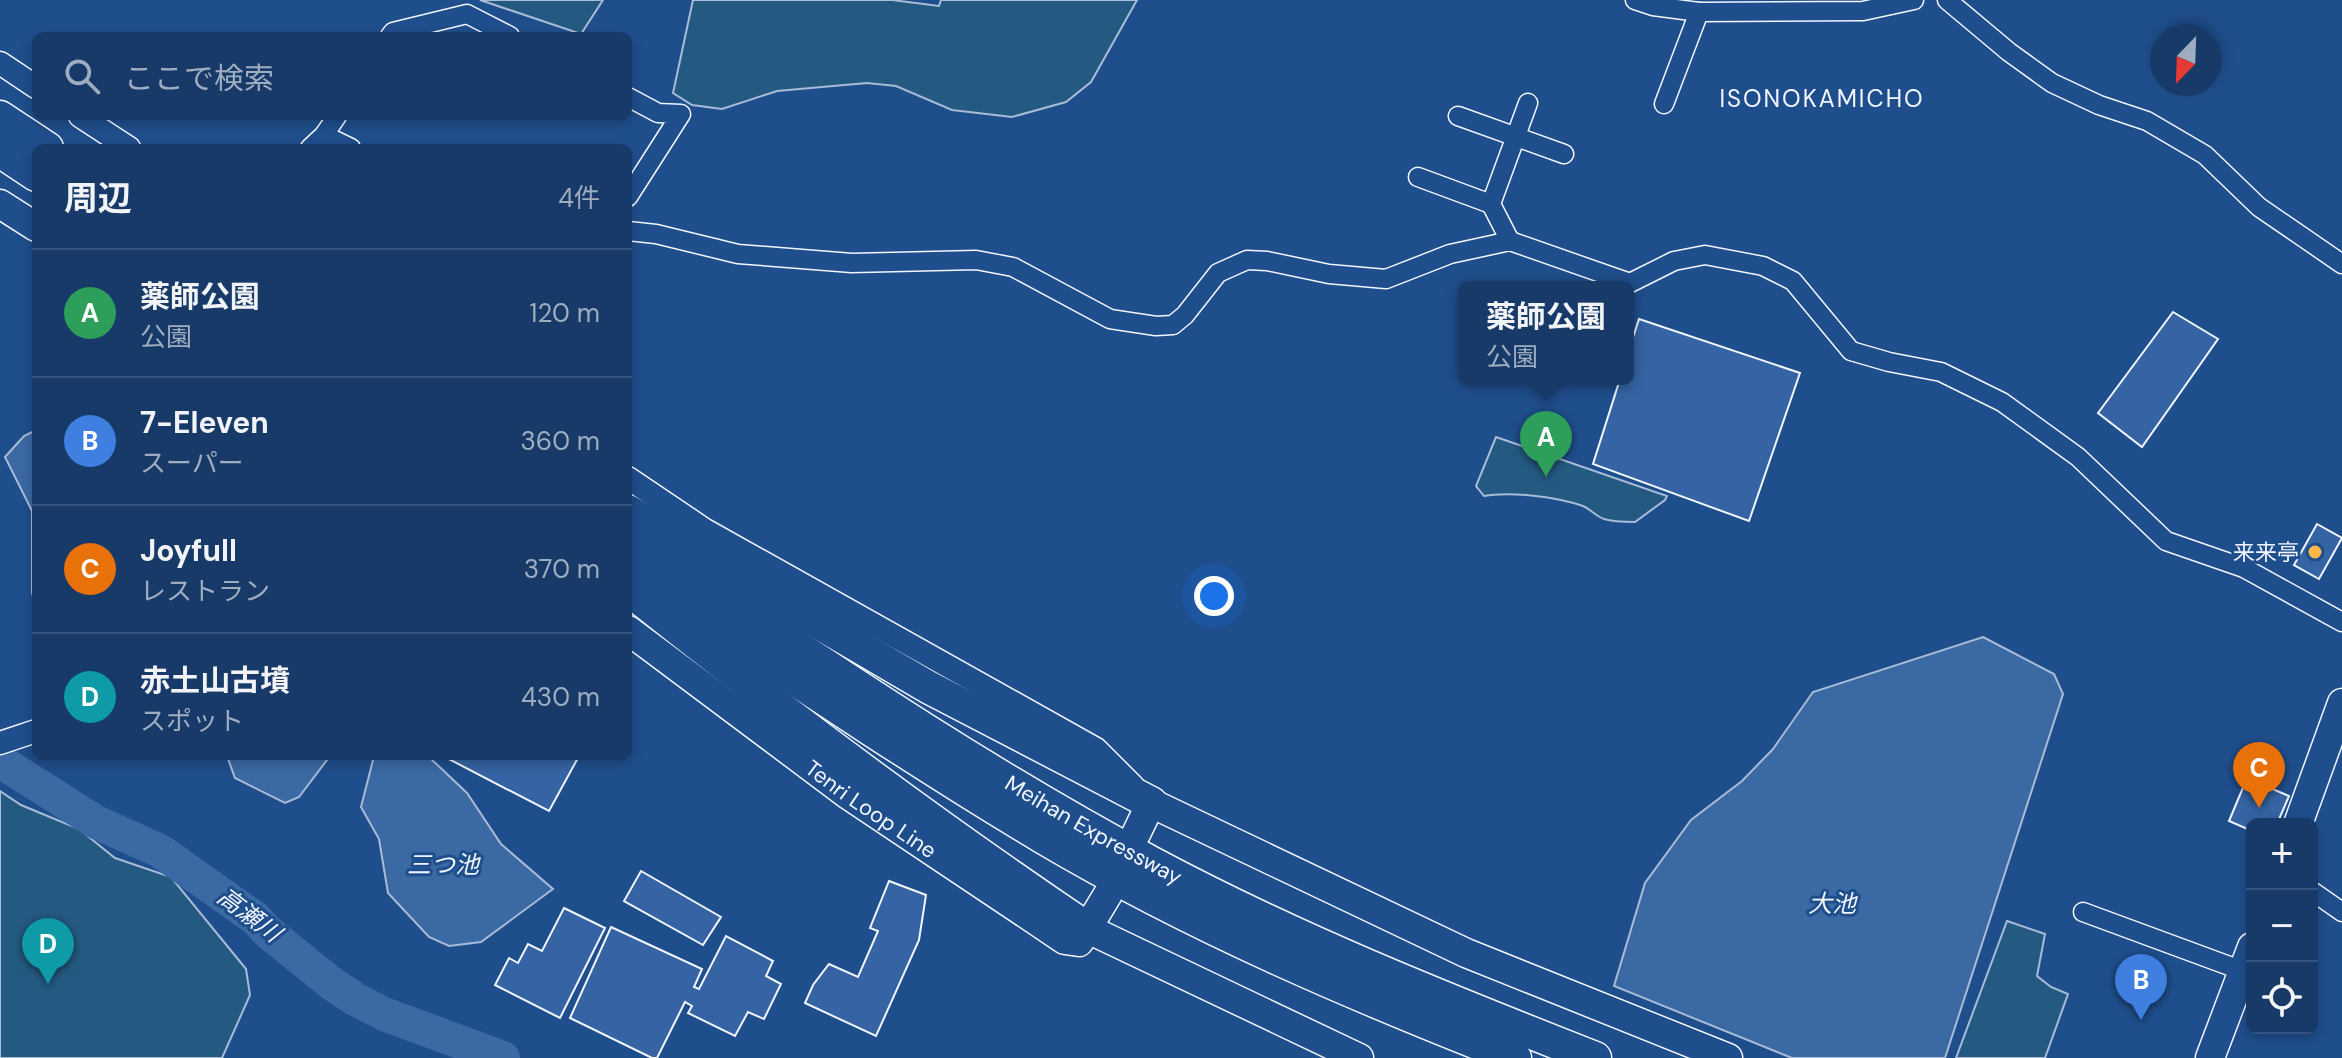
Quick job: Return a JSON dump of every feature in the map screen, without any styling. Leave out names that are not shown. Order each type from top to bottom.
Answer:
[{"type":"highway","points":[[0,117],[41,144]]},
{"type":"highway","points":[[0,151],[32,172]]},
{"type":"highway","points":[[632,513],[928,687],[1151,803]]},
{"type":"highway","name":"Meihan Expressway","points":[[632,537],[939,738],[1153,864],[1369,966],[1595,1058]]},
{"type":"highway","name":"Meihan Expressway","points":[[632,571],[941,774],[1088,862],[1246,944],[1515,1058]]},
{"type":"highway","points":[[632,592],[882,786],[1088,929]]},
{"type":"main road","points":[[0,204],[32,224]]},
{"type":"main road","name":"Tenri Loop Line","points":[[632,633],[847,794],[1065,940],[1079,942],[1088,929]]},
{"type":"main road","points":[[2300,818],[2342,703]]},
{"type":"main road","points":[[1136,834],[1151,803],[1466,953],[1728,1058]]},
{"type":"main road","points":[[1108,894],[1088,929],[1359,1058]]},
{"type":"main road","points":[[2210,1058],[2247,962]]},
{"type":"street","points":[[1635,0],[1653,6],[1863,11],[1914,0]]},
{"type":"street","points":[[1947,0],[2052,83],[2099,105],[2147,121],[2205,155],[2259,207],[2342,264]]},
{"type":"street","points":[[1664,104],[1710,8]]},
{"type":"street","points":[[393,32],[467,14],[502,32]]},
{"type":"street","points":[[0,63],[32,84]]},
{"type":"street","points":[[632,99],[658,113],[681,114],[632,191]]},
{"type":"street","points":[[1491,204],[1528,103]]},
{"type":"street","points":[[1458,116],[1564,154]]},
{"type":"street","points":[[86,120],[123,144]]},
{"type":"street","points":[[317,142],[334,120]]},
{"type":"street","points":[[1418,177],[1491,204],[1510,241]]},
{"type":"street","points":[[632,231],[656,234],[738,254],[767,257],[852,263],[976,260],[1013,267],[1110,319],[1156,326],[1173,325],[1185,315],[1218,273],[1247,260],[1329,274],[1386,279],[1450,254],[1510,241],[1624,281]]},
{"type":"street","points":[[1634,281],[1674,261],[1705,255],[1763,266],[1793,281],[1851,351],[1941,372],[2002,402],[2078,457],[2166,541],[2244,568],[2342,622]]},
{"type":"street","points":[[632,481],[705,530],[1096,749],[1151,803]]},
{"type":"street","points":[[2318,895],[2342,912]]},
{"type":"street","points":[[2083,912],[2246,958]]},
{"type":"shaded area","points":[[480,0],[603,0],[582,32]]},
{"type":"shaded area","points":[[693,0],[892,0],[939,6],[941,0],[1137,0],[1091,82],[1066,102],[1012,117],[952,110],[896,86],[867,83],[777,91],[722,109],[692,105],[673,93]]},
{"type":"shaded area","points":[[1496,437],[1667,496],[1635,522],[1619,522],[1601,518],[1583,506],[1547,498],[1507,494],[1484,496],[1476,486]]},
{"type":"shaded area","points":[[0,791],[21,805],[79,829],[115,858],[171,877],[246,969],[250,995],[222,1058],[0,1058]]},
{"type":"shaded area","points":[[2007,921],[2045,934],[2037,976],[2051,987],[2068,994],[2045,1058],[1956,1058]]},
{"type":"water","points":[[32,432],[32,511],[5,457],[24,436]]},
{"type":"water","name":"大池","points":[[1983,637],[2054,674],[2063,694],[1945,1058],[1792,1058],[1614,986],[1645,883],[1691,820],[1742,781],[1773,749],[1813,692]]},
{"type":"water","points":[[228,760],[327,760],[299,797],[285,803],[235,778]]},
{"type":"water","name":"三つ池","points":[[373,760],[432,760],[467,793],[501,844],[553,889],[481,942],[449,946],[429,937],[388,893],[379,839],[361,807]]},
{"type":"building","points":[[2173,312],[2218,339],[2142,447],[2098,413]]},
{"type":"building","points":[[1639,319],[1800,373],[1749,521],[1593,464],[1618,385],[1634,385],[1634,334]]},
{"type":"building","points":[[2317,524],[2342,538],[2319,579],[2294,565]]},
{"type":"building","points":[[451,760],[577,760],[549,811]]},
{"type":"building","points":[[2247,778],[2289,796],[2280,818],[2246,818],[2246,828],[2229,821]]},
{"type":"building","points":[[641,871],[721,917],[703,945],[624,901]]},
{"type":"building","points":[[889,881],[926,895],[919,940],[876,1036],[805,1003],[813,985],[829,964],[858,977],[878,931],[870,928]]},
{"type":"building","points":[[564,908],[605,928],[560,1018],[495,985],[509,958],[518,963],[528,944],[542,951]]},
{"type":"building","points":[[611,927],[702,969],[694,987],[699,989],[726,936],[773,961],[766,976],[781,984],[764,1019],[748,1012],[735,1036],[688,1013],[692,1006],[685,1002],[657,1058],[652,1058],[570,1018]]},
{"type":"waterway","name":"高瀬川","points":[[0,761],[96,822],[160,851],[255,918],[269,933],[355,999],[384,1014],[503,1058]]},
{"type":"place","name":"薬師公園","points":[[1546,477]]},
{"type":"place","name":"来来亭","points":[[2315,552]]},
{"type":"place","name":"Joyfull","points":[[2259,808]]},
{"type":"place","name":"赤土山古墳","points":[[48,984]]},
{"type":"place","name":"7-Eleven","points":[[2141,1020]]},
{"type":"district","name":"ISONOKAMICHO","points":[[1822,99]]}]
